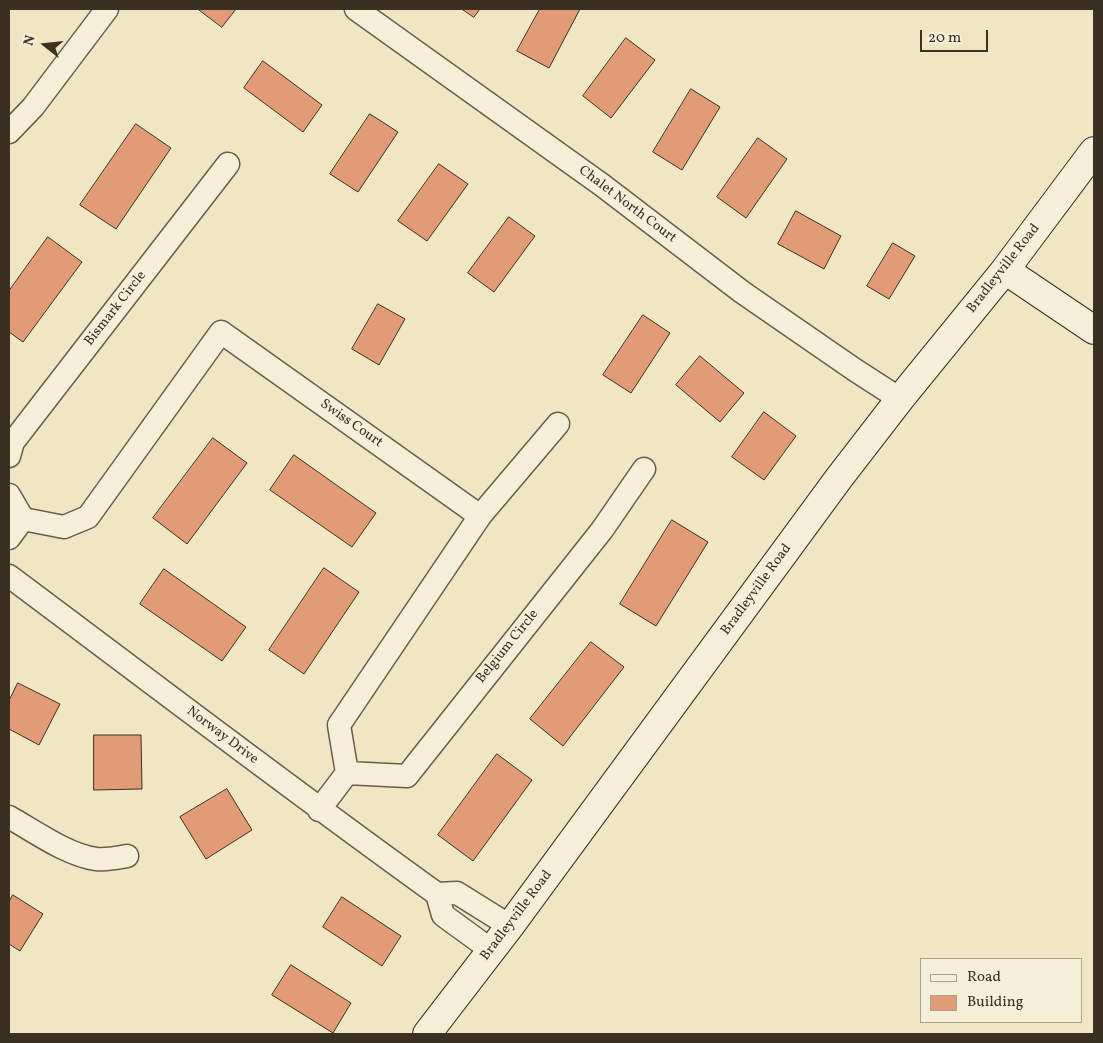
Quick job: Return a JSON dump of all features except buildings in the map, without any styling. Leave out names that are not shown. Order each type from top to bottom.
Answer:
[{"type":"street","points":[[9,132],[33,107],[107,9]]},
{"type":"street","name":"Chalet North Court","points":[[356,9],[602,185],[742,292],[900,399]]},
{"type":"street","name":"Bradleyville Road","points":[[427,1034],[510,926],[839,478],[900,399],[1005,270],[1094,151]]},
{"type":"street","name":"Bismark Circle","points":[[9,456],[13,442],[228,164]]},
{"type":"street","points":[[1005,270],[1094,330]]},
{"type":"street","name":"Swiss Court","points":[[23,519],[64,527],[88,517],[221,332],[480,516]]},
{"type":"street","points":[[319,810],[347,773],[339,725],[480,516],[558,424]]},
{"type":"street","name":"Belgium Circle","points":[[347,773],[408,776],[602,530],[644,469]]},
{"type":"street","points":[[9,495],[23,519],[9,538]]},
{"type":"street","name":"Norway Drive","points":[[9,576],[319,810],[437,894]]},
{"type":"street","points":[[9,817],[80,855],[96,859],[112,859],[127,856]]},
{"type":"street","points":[[492,950],[443,915],[437,894],[457,893],[510,926]]}]
